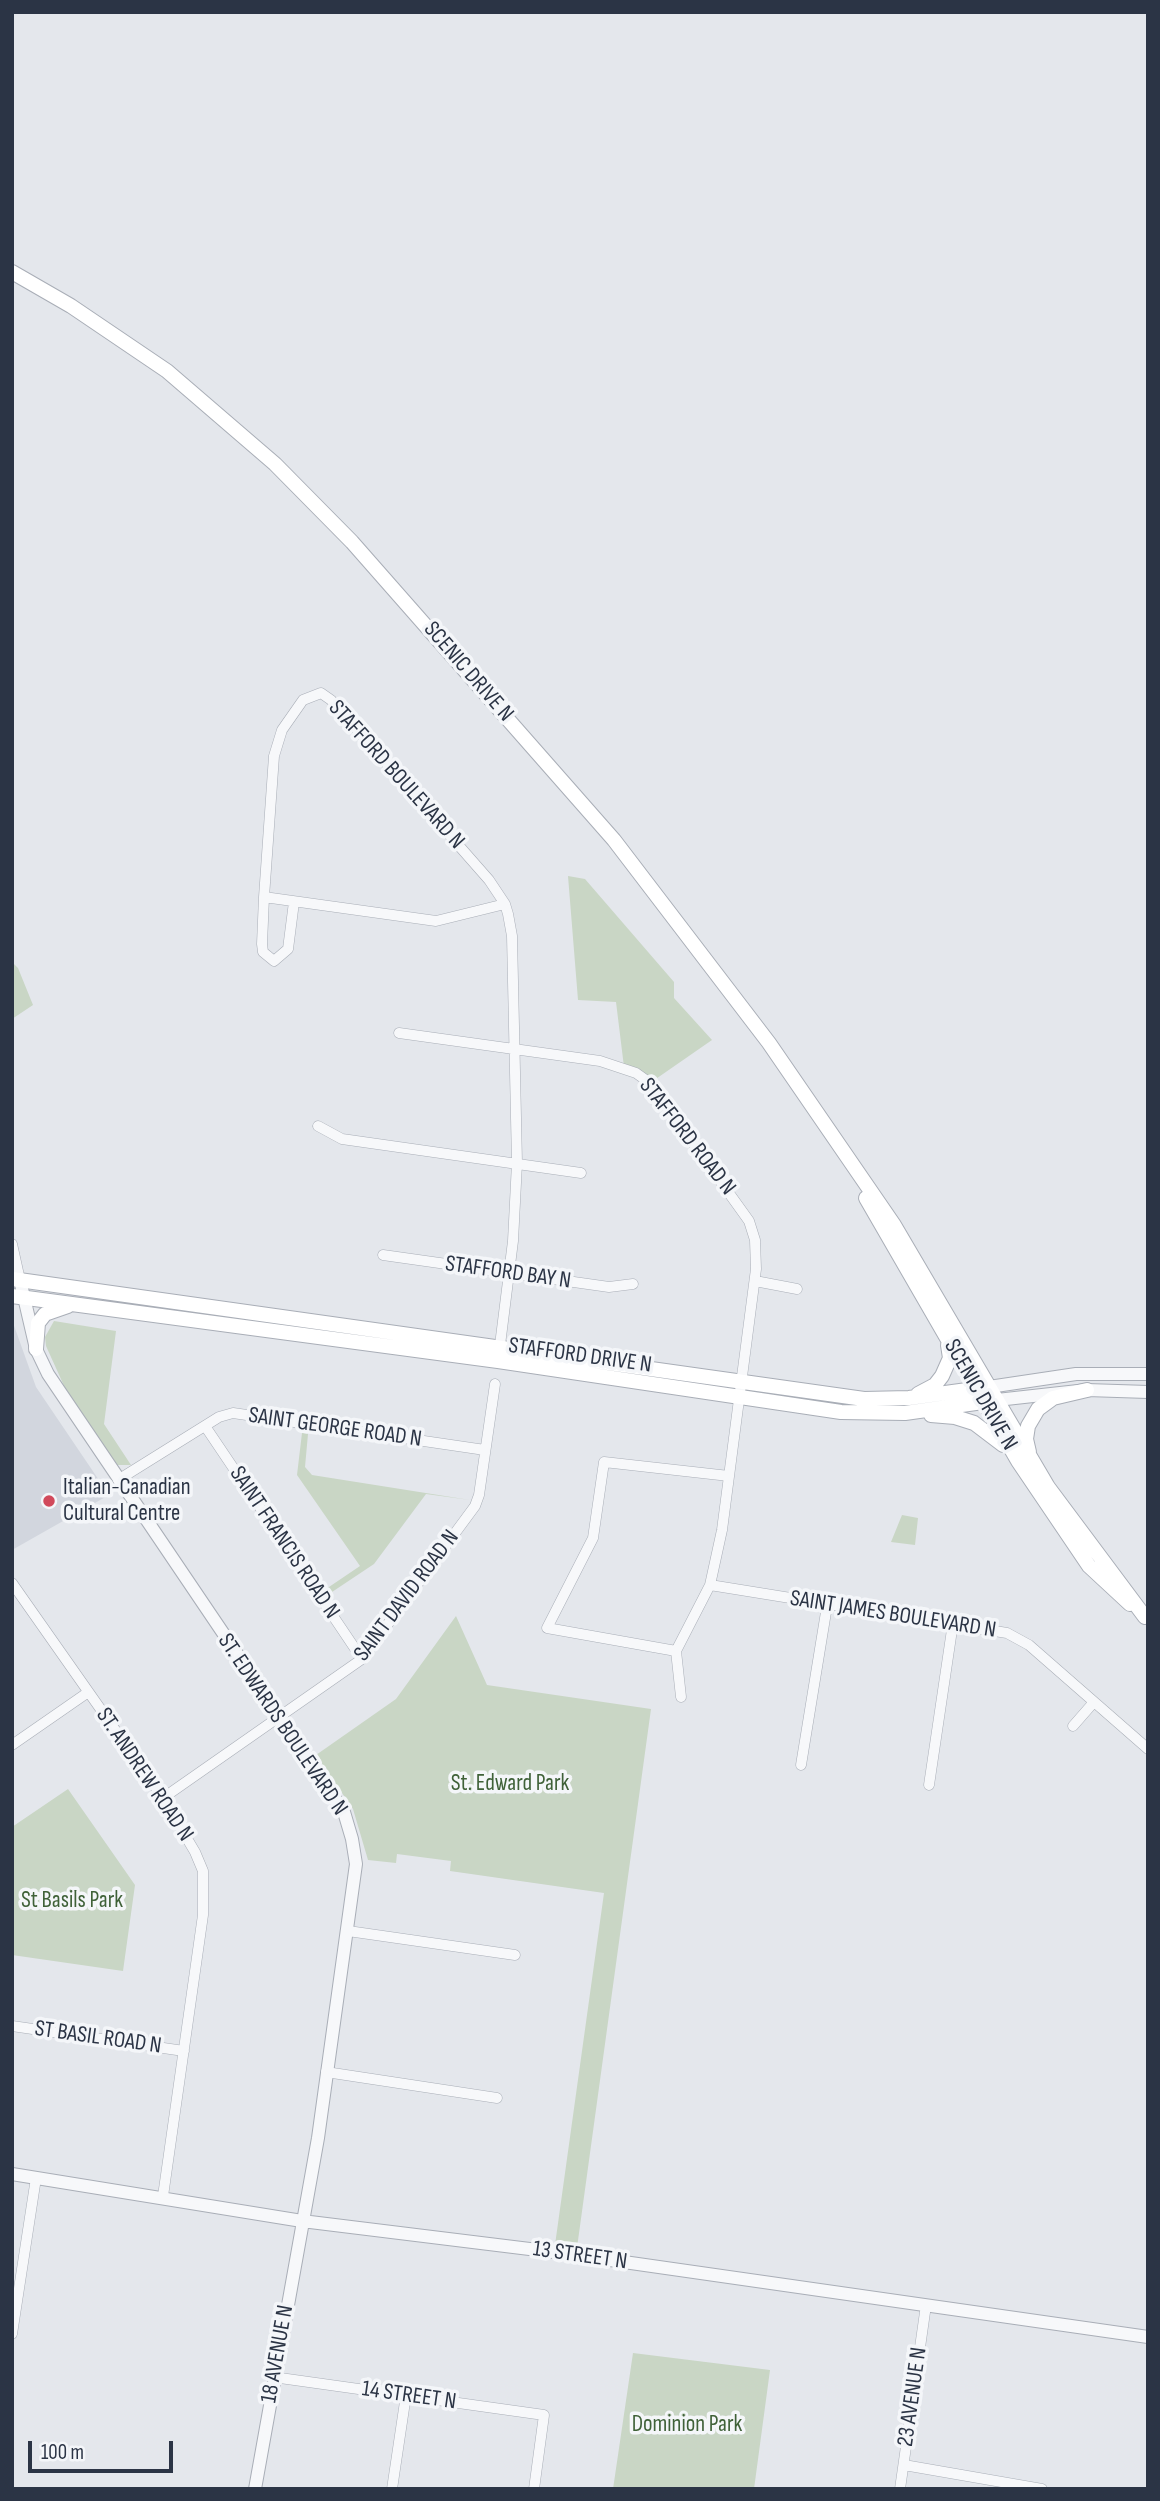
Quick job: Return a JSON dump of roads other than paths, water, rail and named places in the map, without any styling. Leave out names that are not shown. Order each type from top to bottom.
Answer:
[{"type":"main road","name":"SCENIC DRIVE N","points":[[12,272],[71,306],[166,371],[246,438],[342,532],[614,840],[769,1043],[842,1153],[894,1225],[986,1394],[1089,1566],[1113,1591],[1147,1618]]},
{"type":"main road","name":"SCENIC DRIVE N","points":[[842,1153],[942,1331],[986,1394]]},
{"type":"main road","name":"STAFFORD DRIVE N","points":[[16,1279],[500,1345],[907,1405]]},
{"type":"main road","name":"STAFFORD DRIVE N","points":[[18,1296],[498,1361],[841,1412],[986,1394]]},
{"type":"main road","points":[[36,1349],[38,1323],[45,1314],[74,1304]]},
{"type":"main road","points":[[907,1405],[935,1385],[944,1373],[950,1351],[942,1331]]},
{"type":"main road","points":[[1024,1460],[1027,1433],[1038,1409],[1053,1398],[1087,1390]]},
{"type":"main road","points":[[907,1405],[974,1423],[1024,1460]]},
{"type":"street","name":"STAFFORD BOULEVARD N","points":[[294,902],[288,949],[274,961],[263,952],[262,944],[272,768],[277,744],[287,719],[303,700],[321,693],[331,700],[480,870],[505,904],[512,936],[517,1163],[510,1273],[498,1361]]},
{"type":"street","points":[[264,897],[436,921],[505,904]]},
{"type":"street","points":[[399,1032],[515,1048]]},
{"type":"street","name":"STAFFORD ROAD N","points":[[515,1048],[612,1063],[636,1073],[650,1083],[743,1209],[754,1240],[755,1281],[740,1379],[740,1396]]},
{"type":"street","points":[[318,1126],[342,1139],[581,1173]]},
{"type":"street","points":[[12,1244],[16,1279]]},
{"type":"street","name":"STAFFORD BAY N","points":[[383,1255],[609,1287],[633,1284]]},
{"type":"street","name":"ST. EDWARDS BOULEVARD N","points":[[16,1279],[18,1296],[36,1349],[48,1374],[344,1812],[356,1864],[327,2072],[302,2221]]},
{"type":"street","points":[[755,1281],[797,1289]]},
{"type":"street","name":"STAFFORD DRIVE N","points":[[986,1394],[1076,1374],[1148,1374]]},
{"type":"street","name":"SAINT DAVID ROAD N","points":[[163,1798],[362,1659],[475,1506],[495,1384]]},
{"type":"street","name":"STAFFORD DRIVE N","points":[[986,1394],[1087,1390],[1148,1392]]},
{"type":"street","points":[[681,1697],[676,1651],[710,1585],[740,1396]]},
{"type":"street","name":"SAINT GEORGE ROAD N","points":[[118,1480],[219,1417],[233,1413],[485,1450]]},
{"type":"street","name":"SAINT FRANCIS ROAD N","points":[[205,1426],[362,1659]]},
{"type":"street","points":[[676,1651],[547,1628],[593,1538],[604,1462],[729,1476]]},
{"type":"street","name":"ST. ANDREW ROAD N","points":[[12,1583],[163,1798],[195,1852],[203,1871],[205,1894],[163,2196]]},
{"type":"street","name":"SAINT JAMES BOULEVARD N","points":[[710,1585],[827,1606],[998,1630],[1014,1636],[1148,1749]]},
{"type":"street","points":[[801,1765],[827,1606]]},
{"type":"street","points":[[929,1785],[953,1623]]},
{"type":"street","points":[[12,1745],[88,1693]]},
{"type":"street","points":[[1073,1726],[1094,1702]]},
{"type":"street","points":[[348,1931],[515,1955]]},
{"type":"street","name":"ST BASIL ROAD N","points":[[12,2026],[184,2051]]},
{"type":"street","points":[[327,2072],[497,2098]]},
{"type":"street","name":"13 STREET N","points":[[12,2174],[163,2196],[302,2221],[554,2252],[1148,2337]]},
{"type":"street","points":[[13,2329],[36,2178]]},
{"type":"street","name":"18 AVENUE N","points":[[255,2489],[302,2221]]},
{"type":"street","name":"23 AVENUE N","points":[[900,2489],[926,2305]]},
{"type":"street","name":"14 STREET N","points":[[273,2377],[544,2415],[534,2489]]},
{"type":"street","points":[[392,2489],[406,2395]]},
{"type":"street","points":[[904,2465],[1042,2489]]},
{"type":"place","name":"Italian-Canadian Cultural Centre","points":[[49,1501]]},
{"type":"park label","name":"St. Edward Park","points":[[510,1784]]},
{"type":"park label","name":"St Basils Park","points":[[72,1901]]},
{"type":"park label","name":"Dominion Park","points":[[687,2425]]}]
